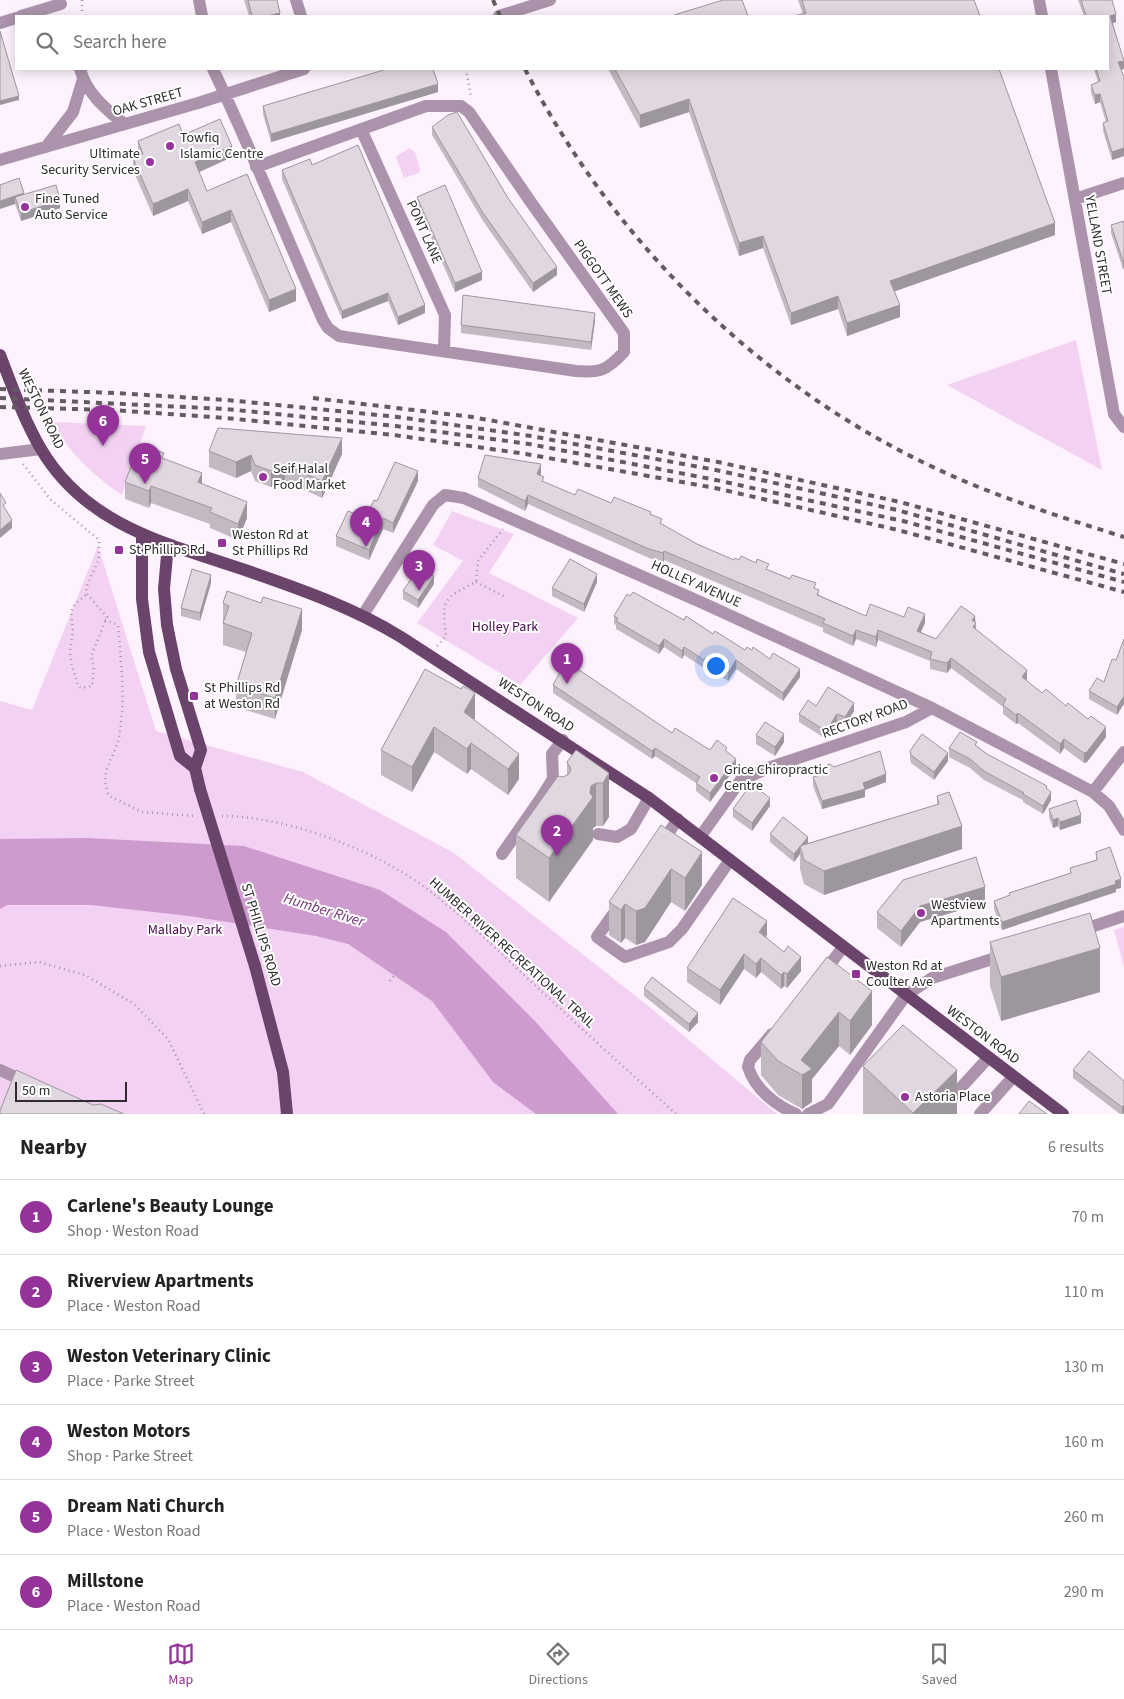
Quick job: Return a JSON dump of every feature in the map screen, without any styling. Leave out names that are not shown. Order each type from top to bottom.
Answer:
[{"type":"main road","name":"WESTON ROAD","points":[[0,355],[41,449],[63,478],[89,504],[116,522],[142,535],[260,575],[363,615],[429,655],[563,740],[649,798],[1063,1114]]},
{"type":"main road","points":[[142,535],[142,599],[149,652],[180,756],[195,768]]},
{"type":"main road","name":"ST PHILLIPS ROAD","points":[[168,544],[164,589],[167,625],[176,669],[201,750],[195,768],[256,966],[283,1072],[287,1114]]},
{"type":"street","points":[[199,0],[202,15]]},
{"type":"street","points":[[296,0],[301,15]]},
{"type":"street","points":[[502,15],[550,0]]},
{"type":"street","points":[[1039,0],[1042,15]]},
{"type":"street","points":[[26,15],[62,7]]},
{"type":"street","points":[[0,23],[15,18]]},
{"type":"street","name":"PIGGOTT MEWS","points":[[213,70],[328,328],[339,336],[591,372],[607,369],[624,352],[624,333],[530,201],[470,112]]},
{"type":"street","name":"OAK STREET","points":[[0,160],[301,70]]},
{"type":"street","name":"YELLAND STREET","points":[[1051,70],[1114,414],[1122,426]]},
{"type":"street","points":[[81,74],[99,103],[124,124]]},
{"type":"street","points":[[46,147],[72,112],[81,74]]},
{"type":"street","points":[[256,168],[361,129],[436,104],[461,106],[470,112]]},
{"type":"street","name":"PONT LANE","points":[[361,129],[445,315],[444,351]]},
{"type":"street","points":[[1075,199],[1124,183]]},
{"type":"street","points":[[0,454],[41,449]]},
{"type":"street","name":"HOLLEY AVENUE","points":[[363,615],[433,505],[445,495],[471,501],[705,604],[932,708]]},
{"type":"street","points":[[932,708],[1093,792],[1109,806],[1124,830]]},
{"type":"street","name":"RECTORY ROAD","points":[[700,837],[740,781],[768,768],[906,722],[932,708]]},
{"type":"street","points":[[502,854],[553,779],[552,754],[563,740]]},
{"type":"street","points":[[1093,792],[1124,752]]},
{"type":"street","points":[[541,798],[563,813]]},
{"type":"street","points":[[598,834],[617,836],[631,830],[649,798]]},
{"type":"street","points":[[656,851],[678,819]]},
{"type":"street","points":[[624,898],[597,937],[624,957],[669,942],[682,930],[730,860]]},
{"type":"street","points":[[1069,934],[1124,916]]},
{"type":"street","points":[[814,984],[843,947]]},
{"type":"street","points":[[808,1114],[828,1104],[906,995],[932,978],[1014,952]]},
{"type":"street","points":[[782,1022],[750,1060],[748,1067],[756,1086],[783,1108],[796,1114]]},
{"type":"street","points":[[947,1102],[988,1058]]},
{"type":"street","points":[[0,1070],[37,1087]]},
{"type":"street","points":[[980,1114],[1013,1077]]},
{"type":"street","points":[[1028,1107],[1038,1096]]},
{"type":"path","points":[[82,0],[82,15]]},
{"type":"path","points":[[466,70],[471,89],[470,112]]},
{"type":"path","points":[[23,465],[51,500],[99,540],[99,559],[86,588],[87,594],[107,617],[90,656],[94,668],[92,686],[81,688],[78,686],[71,662],[70,651],[73,631],[71,619],[75,604],[87,594]]},
{"type":"path","points":[[476,582],[478,561],[504,528]]},
{"type":"path","points":[[476,582],[507,598]]},
{"type":"path","points":[[429,655],[446,636],[442,611],[451,595],[476,582]]},
{"type":"path","points":[[105,620],[118,625],[124,707],[118,741],[104,774],[105,786],[109,796],[142,812],[202,816]]},
{"type":"path","name":"HUMBER RIVER RECREATIONAL TRAIL","points":[[221,816],[255,818],[286,824],[392,865],[432,892],[461,917],[676,1114]]},
{"type":"path","points":[[0,966],[39,962],[85,975],[134,1004],[168,1039],[204,1114]]},
{"type":"path","points":[[390,981],[398,971]]},
{"type":"green space","points":[[409,148],[415,152],[420,169],[419,173],[404,178],[396,157]]},
{"type":"green space","points":[[1076,340],[1102,470],[947,385]]},
{"type":"green space","points":[[52,422],[146,426],[122,495],[82,463],[66,444]]},
{"type":"green space","name":"Holley Park","points":[[452,511],[514,534],[489,573],[578,618],[520,685],[417,623],[463,561],[433,545]]},
{"type":"green space","name":"Mallaby Park","points":[[98,546],[156,731],[303,772],[454,853],[647,1005],[777,1114],[0,1114],[0,701],[32,710]]},
{"type":"green space","points":[[1124,927],[1124,967],[1114,930]]},
{"type":"water","name":"Humber River","points":[[87,838],[244,846],[380,890],[446,932],[534,1020],[618,1114],[536,1114],[493,1082],[432,1001],[348,944],[316,936],[189,916],[91,905],[7,905],[0,909],[0,839]]},
{"type":"building","points":[[248,0],[277,0],[280,13],[252,15]]},
{"type":"building","points":[[723,0],[742,0],[748,15],[674,15]]},
{"type":"building","points":[[802,0],[974,0],[980,15],[798,15],[806,13]]},
{"type":"building","points":[[1081,0],[1112,0],[1116,14],[1110,16],[1124,61],[1118,62],[1124,77],[1124,148],[1112,152],[1103,123],[1108,121],[1100,94],[1095,95],[1091,85],[1100,81],[1096,70],[1109,70],[1109,15],[1086,15]]},
{"type":"building","points":[[0,31],[19,96],[0,101]]},
{"type":"building","points":[[384,70],[433,70],[438,84],[271,134],[263,106]]},
{"type":"building","points":[[616,70],[999,70],[1055,223],[890,281],[900,305],[847,323],[838,296],[791,313],[763,236],[739,243],[689,99],[640,115]]},
{"type":"building","points":[[457,112],[508,198],[557,267],[533,283],[483,213],[432,127],[448,115]]},
{"type":"building","points":[[220,119],[232,146],[195,162],[207,191],[247,174],[296,289],[269,300],[231,210],[202,222],[188,189],[153,204],[133,158],[143,154],[138,141],[179,124],[183,135]]},
{"type":"building","points":[[358,145],[425,305],[398,317],[388,293],[342,311],[282,170],[310,159],[312,165]]},
{"type":"building","points":[[19,178],[24,193],[0,201],[0,185]]},
{"type":"building","points":[[56,185],[60,200],[21,213],[15,197]]},
{"type":"building","points":[[445,185],[482,272],[455,283],[417,197]]},
{"type":"building","points":[[1124,221],[1124,260],[1123,261],[1111,225]]},
{"type":"building","points":[[463,295],[595,313],[591,342],[461,325]]},
{"type":"building","points":[[218,428],[342,438],[322,481],[285,465],[271,471],[255,465],[251,455],[236,462],[209,451]]},
{"type":"building","points":[[140,444],[164,453],[162,458],[202,473],[198,482],[247,502],[238,524],[210,512],[212,508],[151,486],[149,491],[125,482]]},
{"type":"building","points":[[485,455],[541,464],[537,474],[544,477],[542,481],[575,495],[578,489],[611,503],[614,497],[651,512],[650,514],[662,519],[660,523],[697,544],[734,560],[735,558],[739,560],[741,556],[756,563],[757,559],[769,564],[766,569],[790,579],[792,575],[816,583],[814,588],[819,590],[817,595],[866,616],[870,604],[904,617],[908,607],[925,614],[917,631],[936,639],[961,606],[975,616],[972,620],[976,623],[973,627],[1027,670],[1022,677],[1042,693],[1046,689],[1066,706],[1068,703],[1088,719],[1091,716],[1106,727],[1087,752],[1084,753],[1064,739],[1060,744],[1018,713],[1016,715],[1003,705],[1006,699],[951,658],[947,663],[930,659],[932,652],[878,630],[876,637],[856,630],[853,636],[823,623],[825,619],[664,551],[663,553],[649,549],[528,495],[525,501],[478,478]]},
{"type":"building","points":[[395,462],[418,471],[393,523],[383,518],[369,550],[336,536],[348,511],[365,518],[374,500],[377,501]]},
{"type":"building","points":[[0,493],[6,503],[3,505],[12,520],[0,530]]},
{"type":"building","points":[[570,559],[597,574],[584,604],[552,588]]},
{"type":"building","points":[[419,567],[434,576],[418,600],[403,591]]},
{"type":"building","points":[[192,569],[211,575],[200,613],[181,608]]},
{"type":"building","points":[[227,591],[261,603],[263,597],[302,609],[275,698],[236,686],[252,633],[223,623],[229,606],[223,603]]},
{"type":"building","points":[[633,592],[684,620],[686,616],[713,634],[715,631],[745,650],[747,647],[752,650],[753,647],[770,659],[773,653],[800,669],[783,693],[736,660],[728,673],[705,658],[704,660],[684,647],[682,651],[664,639],[659,646],[616,621],[618,618],[614,616],[627,594],[630,596]]},
{"type":"building","points":[[1124,639],[1124,696],[1117,707],[1089,691],[1097,678],[1104,682],[1112,659],[1116,660]]},
{"type":"building","points":[[566,661],[672,733],[675,728],[710,750],[717,740],[736,759],[710,793],[696,783],[700,777],[655,748],[652,751],[553,685]]},
{"type":"building","points":[[425,669],[461,689],[463,686],[475,693],[464,712],[519,754],[508,769],[471,743],[467,749],[434,727],[412,767],[381,750]]},
{"type":"building","points":[[828,687],[854,703],[845,717],[837,714],[826,731],[799,714],[808,700],[816,706]]},
{"type":"building","points":[[765,722],[784,734],[775,747],[756,735]]},
{"type":"building","points":[[960,732],[977,742],[975,745],[987,754],[1047,786],[1046,788],[1051,792],[1043,806],[984,771],[970,759],[949,748]]},
{"type":"building","points":[[922,734],[948,753],[934,772],[911,755],[910,751]]},
{"type":"building","points":[[576,750],[609,773],[603,783],[596,783],[591,786],[590,793],[593,797],[549,858],[516,835],[558,776],[563,777],[569,774],[571,769],[567,762]]},
{"type":"building","points":[[880,751],[886,774],[863,783],[865,789],[822,801],[813,777],[817,776],[816,772],[819,768],[830,764],[834,767]]},
{"type":"building","points":[[751,784],[770,798],[752,823],[733,809]]},
{"type":"building","points":[[949,792],[962,826],[824,871],[804,860],[800,846],[939,804],[937,796]]},
{"type":"building","points":[[1076,800],[1081,815],[1060,822],[1058,818],[1053,820],[1049,809]]},
{"type":"building","points":[[783,817],[808,837],[794,854],[770,834]]},
{"type":"building","points":[[661,825],[702,852],[685,878],[671,869],[645,908],[636,911],[625,904],[621,910],[609,902]]},
{"type":"building","points":[[1110,847],[1121,879],[1115,881],[1116,884],[1002,922],[994,901],[1010,895],[1009,893],[1071,873],[1070,868],[1097,860],[1096,852]]},
{"type":"building","points":[[976,857],[985,887],[920,906],[901,931],[877,912],[903,880]]},
{"type":"building","points":[[733,898],[767,921],[759,932],[784,952],[788,946],[801,957],[787,974],[784,972],[781,975],[761,958],[756,964],[744,954],[720,990],[687,968]]},
{"type":"building","points":[[1090,913],[1100,948],[1001,977],[990,942]]},
{"type":"building","points":[[827,957],[872,991],[850,1021],[839,1012],[801,1060],[812,1069],[802,1075],[778,1061],[761,1042]]},
{"type":"building","points":[[652,977],[698,1013],[689,1024],[644,988]]},
{"type":"building","points":[[903,1025],[957,1070],[913,1113],[863,1066]]},
{"type":"building","points":[[1089,1051],[1124,1081],[1124,1105],[1122,1107],[1073,1070]]},
{"type":"building","points":[[16,1070],[93,1105],[101,1104],[124,1114],[0,1114]]},
{"type":"building","points":[[1029,1101],[1047,1114],[1019,1114]]},
{"type":"railway","points":[[493,0],[500,15]]},
{"type":"railway","points":[[526,70],[563,136],[607,199],[655,259],[709,314],[767,364],[829,409],[895,448],[984,489],[1043,511],[1124,537]]},
{"type":"railway","points":[[0,389],[116,393],[227,400],[398,417],[531,436],[716,470],[897,510],[1124,574]]},
{"type":"railway","points":[[0,398],[226,409],[396,426],[529,444],[716,480],[903,521],[1124,582]]},
{"type":"railway","points":[[313,398],[472,417],[718,462],[900,502],[1124,564]]},
{"type":"railway","points":[[0,407],[112,410],[226,418],[394,435],[526,454],[715,488],[898,530],[1124,592]]},
{"type":"place","name":"Towfiq Islamic Centre","points":[[170,146]]},
{"type":"place","name":"Ultimate Security Services","points":[[150,162]]},
{"type":"place","name":"Fine Tuned Auto Service","points":[[25,207]]},
{"type":"place","name":"Millstone","points":[[103,446]]},
{"type":"place","name":"Seif Halal Food Market","points":[[263,477]]},
{"type":"place","name":"Dream Nati Church","points":[[145,484]]},
{"type":"place","name":"Weston Rd at St Phillips Rd","points":[[222,543]]},
{"type":"place","name":"Weston Motors","points":[[366,547]]},
{"type":"place","name":"St Phillips Rd","points":[[119,550]]},
{"type":"place","name":"Weston Veterinary Clinic","points":[[419,591]]},
{"type":"place","name":"Carlene's Beauty Lounge","points":[[567,684]]},
{"type":"place","name":"St Phillips Rd at Weston Rd","points":[[194,696]]},
{"type":"place","name":"Grice Chiropractic Centre","points":[[714,778]]},
{"type":"place","name":"Riverview Apartments","points":[[557,856]]},
{"type":"place","name":"Westview Apartments","points":[[921,913]]},
{"type":"place","name":"Weston Rd at Coulter Ave","points":[[856,974]]},
{"type":"place","name":"Astoria Place","points":[[905,1097]]}]
